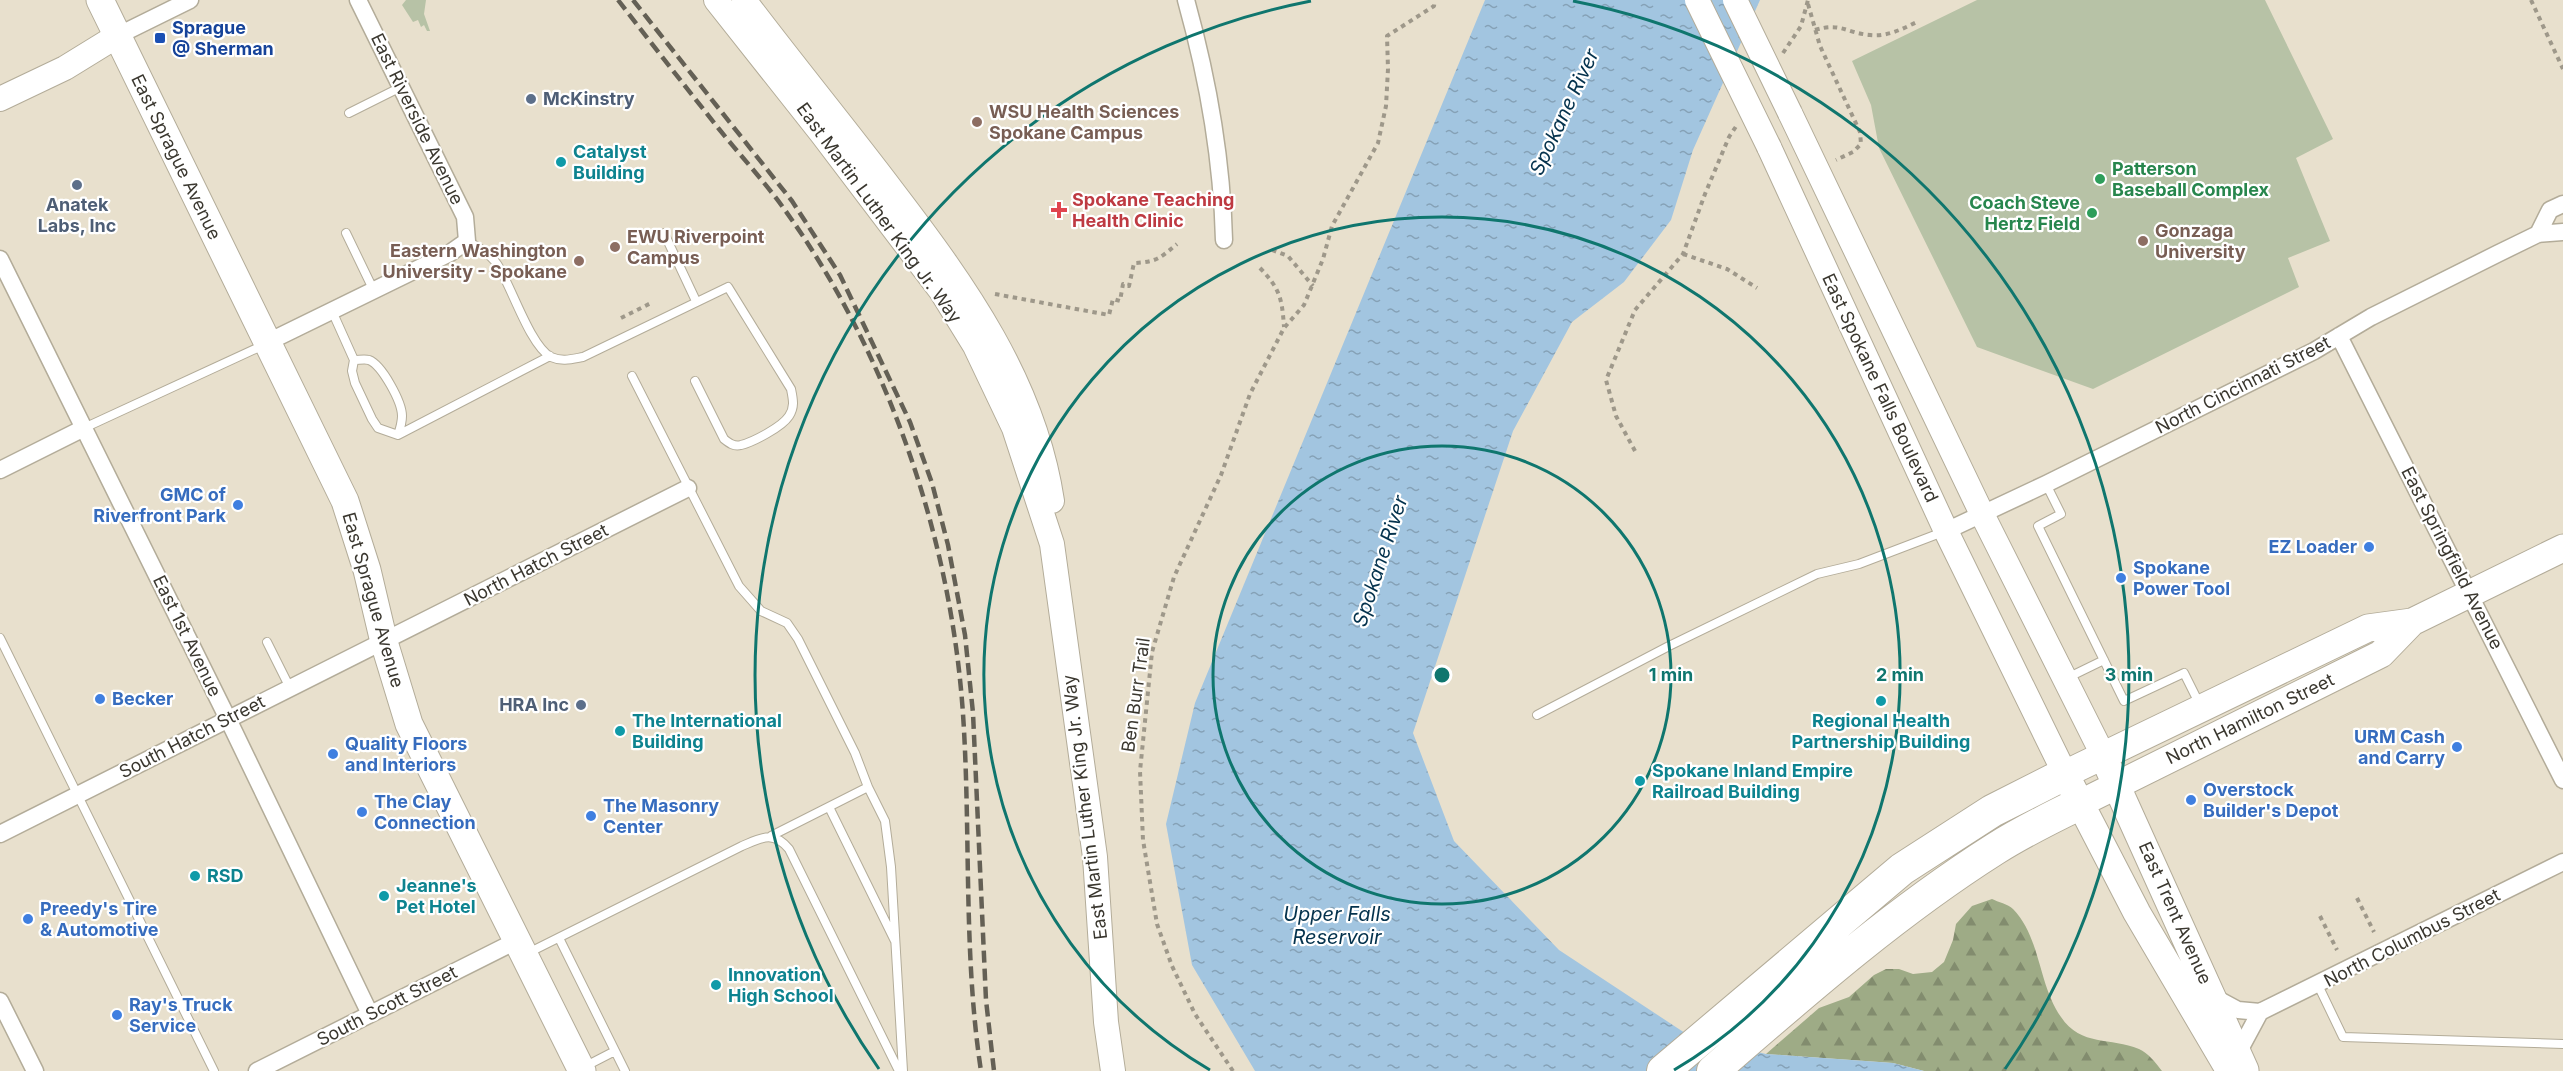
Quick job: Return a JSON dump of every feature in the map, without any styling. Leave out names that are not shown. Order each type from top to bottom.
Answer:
[{"type":"highway","points":[[1663,1071],[1902,869],[1992,811],[2065,774]]},
{"type":"highway","points":[[1713,1071],[1808,989],[1948,880],[2012,839],[2079,804]]},
{"type":"main road","name":"East Sprague Avenue","points":[[100,0],[345,501],[368,570],[384,642],[409,724],[581,1070]]},
{"type":"main road","name":"North Hamilton Street","points":[[2065,774],[2368,628],[2412,622],[2563,548]]},
{"type":"main road","name":"North Hamilton Street","points":[[2079,804],[2381,654],[2412,622]]},
{"type":"main road","name":"East Trent Avenue","points":[[2103,755],[2212,996],[2238,1065]]},
{"type":"main road","name":"East Trent Avenue","points":[[2065,774],[2137,914],[2238,1065]]},
{"type":"street","points":[[0,99],[65,68],[117,36],[190,0]]},
{"type":"street","name":"East Riverside Avenue","points":[[358,0],[465,217],[467,241]]},
{"type":"street","name":"East Martin Luther King Jr. Way","points":[[716,0],[854,175],[941,291],[964,328],[1014,428],[1052,544],[1095,857],[1106,1022],[1113,1071]]},
{"type":"street","name":"East Martin Luther King Jr. Way","points":[[744,0],[969,294],[998,345],[1023,398],[1042,454],[1056,529],[1052,544]]},
{"type":"street","points":[[1186,0],[1203,64],[1214,119],[1221,167],[1224,240]]},
{"type":"street","name":"East Spokane Falls Boulevard","points":[[1698,0],[1769,147],[1946,531],[2065,774]]},
{"type":"street","name":"East Spokane Falls Boulevard","points":[[1736,0],[1982,514],[2103,755]]},
{"type":"street","points":[[2538,234],[2550,210],[2563,204]]},
{"type":"street","name":"North Cincinnati Street","points":[[1946,531],[2046,484],[2538,234],[2563,232]]},
{"type":"street","points":[[266,343],[450,253],[467,241]]},
{"type":"street","name":"East 1st Avenue","points":[[0,258],[228,719],[370,1014]]},
{"type":"street","name":"East Springfield Avenue","points":[[2339,336],[2563,780]]},
{"type":"street","points":[[0,470],[84,428]]},
{"type":"street","name":"North Hatch Street","points":[[384,642],[688,488]]},
{"type":"street","name":"South Hatch Street","points":[[0,834],[384,642]]},
{"type":"street","name":"North Columbus Street","points":[[2260,1012],[2563,862]]},
{"type":"street","name":"South Scott Street","points":[[257,1071],[370,1014],[521,947]]},
{"type":"street","points":[[2212,996],[2238,1010],[2260,1012],[2238,1065]]},
{"type":"street","points":[[0,1001],[35,1071]]},
{"type":"lane","points":[[349,113],[402,87]]},
{"type":"lane","points":[[346,233],[374,291]]},
{"type":"lane","points":[[664,233],[696,300]]},
{"type":"lane","points":[[467,241],[482,250],[496,263],[537,343],[550,356],[566,361],[583,357],[696,300],[728,287],[791,389],[794,403],[790,415],[781,425],[740,445],[732,445],[724,439],[695,381]]},
{"type":"lane","points":[[332,311],[354,360],[352,371],[355,383],[372,419],[378,429],[398,435],[550,356]]},
{"type":"lane","points":[[84,428],[266,343]]},
{"type":"lane","points":[[354,360],[368,360],[379,367],[387,379],[400,406],[402,416],[398,435]]},
{"type":"lane","points":[[632,376],[744,593],[761,611],[787,623],[798,639],[855,753],[868,787],[885,821],[897,945],[901,1071]]},
{"type":"lane","points":[[2046,484],[2061,514],[2038,526],[2124,701],[2184,673],[2201,708]]},
{"type":"lane","points":[[1537,715],[1669,646],[1817,574],[1859,564],[1946,531]]},
{"type":"lane","points":[[0,638],[214,1071]]},
{"type":"lane","points":[[267,642],[290,688]]},
{"type":"lane","points":[[2065,679],[2104,660]]},
{"type":"lane","points":[[521,947],[559,938],[742,846],[771,836],[868,787]]},
{"type":"lane","points":[[829,807],[897,945]]},
{"type":"lane","points":[[771,836],[782,841],[789,849],[901,1071]]},
{"type":"lane","points":[[559,938],[625,1071]]},
{"type":"lane","points":[[2318,984],[2343,1037],[2563,1044]]},
{"type":"lane","points":[[581,1070],[615,1051]]},
{"type":"path","name":"Ben Burr Trail","points":[[1233,1071],[1195,1014],[1172,966],[1157,924],[1143,840],[1140,771],[1152,652],[1174,577],[1221,475],[1250,394],[1284,328],[1304,305],[1332,226],[1378,143],[1386,106],[1387,36],[1434,6],[1435,0]]},
{"type":"path","points":[[2531,0],[2563,69]]},
{"type":"path","points":[[1808,1],[1820,46],[1860,132],[1862,144],[1853,152],[1832,161]]},
{"type":"path","points":[[1777,63],[1801,26],[1808,1]]},
{"type":"path","points":[[1815,30],[1831,25],[1870,35],[1895,33],[1919,21]]},
{"type":"path","points":[[1635,451],[1616,416],[1606,380],[1635,310],[1683,254],[1729,137],[1741,119]]},
{"type":"path","points":[[995,294],[1109,315],[1113,299],[1120,301],[1123,284],[1129,286],[1134,262],[1152,262],[1160,259],[1177,243]]},
{"type":"path","points":[[1272,250],[1288,256],[1312,286]]},
{"type":"path","points":[[1683,254],[1728,269],[1757,288]]},
{"type":"path","points":[[1260,268],[1276,284],[1282,300],[1284,328]]},
{"type":"path","points":[[621,318],[653,302]]},
{"type":"path","points":[[2357,898],[2374,932]]},
{"type":"path","points":[[2320,916],[2337,950]]},
{"type":"green space","points":[[406,0],[426,0],[424,14],[430,31],[427,31],[424,25],[421,27],[418,20],[413,22],[402,5]]},
{"type":"green space","name":"Patterson Baseball Complex","points":[[1977,0],[2265,0],[2333,139],[2296,158],[2330,241],[2288,258],[2299,287],[2093,389],[1977,347],[1879,148],[1871,105],[1852,61]]},
{"type":"green space","points":[[1992,899],[2011,907],[2022,921],[2029,933],[2053,1004],[2069,1026],[2087,1037],[2139,1049],[2149,1056],[2162,1071],[1924,1071],[1893,1063],[1766,1054],[1819,1008],[1849,997],[1874,975],[1886,969],[1899,969],[1913,974],[1932,972],[1944,962],[1953,940],[1956,924],[1972,906]]},
{"type":"water","name":"Upper Falls Reservoir","points":[[1485,0],[1760,0],[1693,150],[1671,220],[1624,282],[1572,322],[1513,431],[1413,733],[1454,841],[1559,950],[1688,1035],[1766,1054],[1893,1063],[1924,1071],[1255,1071],[1192,965],[1166,824],[1195,703]]},
{"type":"railway","points":[[618,0],[719,129],[775,196],[819,262],[853,321],[882,383],[907,448],[928,513],[944,580],[956,647],[963,714],[972,982],[981,1071]]},
{"type":"railway","points":[[633,0],[792,201],[840,275],[910,422],[932,483],[948,545],[965,635],[973,713],[986,1000],[994,1071]]},
{"type":"place","name":"Sprague @ Sherman","points":[[160,38]]},
{"type":"place","name":"McKinstry","points":[[531,99]]},
{"type":"place","name":"WSU Health Sciences Spokane Campus","points":[[977,122]]},
{"type":"place","name":"Catalyst Building","points":[[561,162]]},
{"type":"place","name":"Patterson Baseball Complex","points":[[2100,179]]},
{"type":"place","name":"Anatek Labs, Inc","points":[[77,185]]},
{"type":"place","name":"Spokane Teaching Health Clinic","points":[[1059,210]]},
{"type":"place","name":"Coach Steve Hertz Field","points":[[2092,213]]},
{"type":"place","name":"Gonzaga University","points":[[2143,241]]},
{"type":"place","name":"EWU Riverpoint Campus","points":[[615,247]]},
{"type":"place","name":"Eastern Washington University - Spokane","points":[[579,261]]},
{"type":"place","name":"GMC of Riverfront Park","points":[[238,505]]},
{"type":"place","name":"EZ Loader","points":[[2369,547]]},
{"type":"place","name":"Spokane Power Tool","points":[[2121,578]]},
{"type":"place","name":"Becker","points":[[100,699]]},
{"type":"place","name":"Regional Health Partnership Building","points":[[1881,701]]},
{"type":"place","name":"HRA Inc","points":[[581,705]]},
{"type":"place","name":"The International Building","points":[[620,731]]},
{"type":"place","name":"URM Cash and Carry","points":[[2457,747]]},
{"type":"place","name":"Quality Floors and Interiors","points":[[333,754]]},
{"type":"place","name":"Spokane Inland Empire Railroad Building","points":[[1640,781]]},
{"type":"place","name":"Overstock Builder's Depot","points":[[2191,800]]},
{"type":"place","name":"The Clay Connection","points":[[362,812]]},
{"type":"place","name":"The Masonry Center","points":[[591,816]]},
{"type":"place","name":"RSD","points":[[195,876]]},
{"type":"place","name":"Jeanne's Pet Hotel","points":[[384,896]]},
{"type":"place","name":"Preedy's Tire & Automotive","points":[[28,919]]},
{"type":"place","name":"Innovation High School","points":[[716,985]]},
{"type":"place","name":"Ray's Truck Service","points":[[117,1015]]},
{"type":"water label","name":"Spokane River","points":[[1564,112]]},
{"type":"water label","name":"Spokane River","points":[[1380,561]]}]
